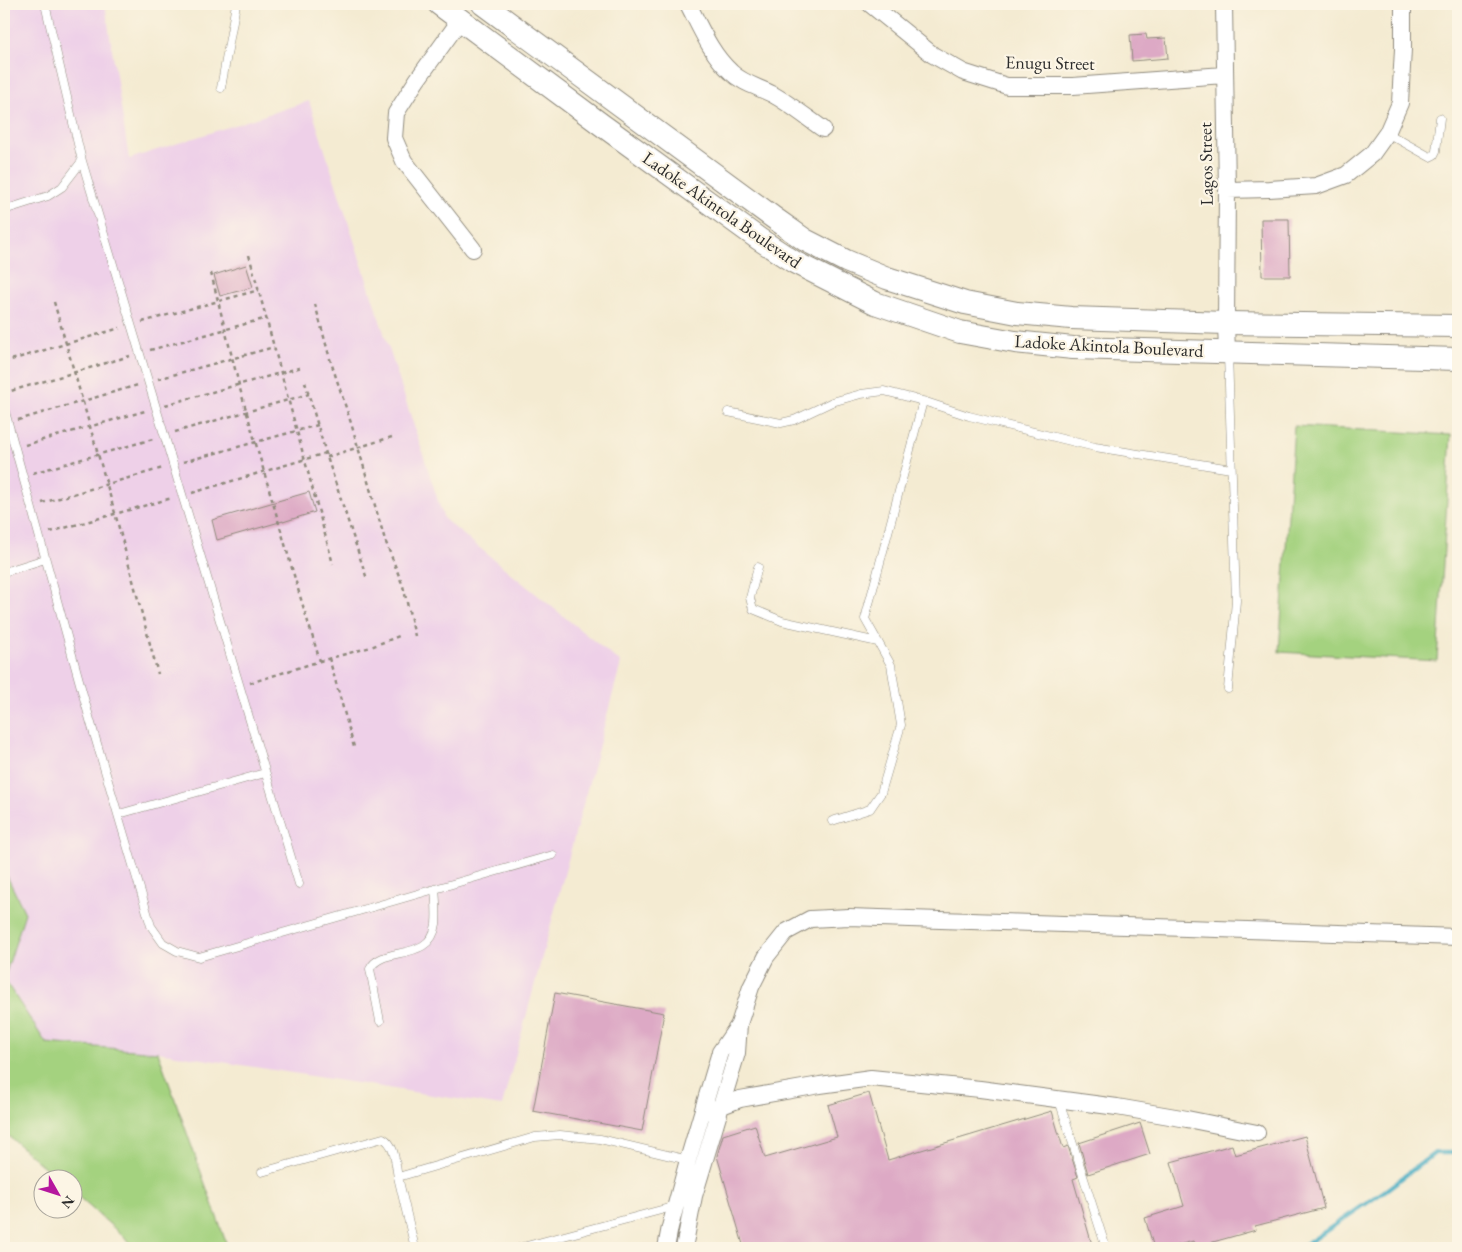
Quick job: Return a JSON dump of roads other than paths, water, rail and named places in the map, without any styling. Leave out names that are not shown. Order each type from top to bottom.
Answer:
[{"type":"street","name":"Ladoke Akintola Boulevard","points":[[439,4],[602,126],[759,239],[794,262],[875,303],[960,332],[1015,342],[1073,348],[1458,360]]},
{"type":"street","name":"Ladoke Akintola Boulevard","points":[[483,4],[805,240],[846,261],[887,278],[965,303],[1018,313],[1071,318],[1226,323],[1458,326]]},
{"type":"street","points":[[688,4],[718,58],[732,74],[772,95],[823,129]]},
{"type":"street","name":"Lagos Street","points":[[1224,4],[1227,190],[1226,323],[1228,353]]},
{"type":"street","points":[[1227,190],[1270,190],[1316,186],[1346,175],[1372,154],[1388,133],[1400,103],[1404,49],[1403,4]]},
{"type":"street","name":"Enugu Street","points":[[876,6],[933,55],[963,72],[1007,86],[1073,86],[1224,75]]},
{"type":"street","points":[[461,19],[396,113],[394,138],[404,161],[473,249]]},
{"type":"street","points":[[684,1248],[694,1196],[737,1053],[739,1024],[751,987],[766,957],[786,932],[810,919],[858,917],[1458,937]]},
{"type":"street","points":[[666,1248],[688,1160],[720,1052],[739,1024]]},
{"type":"street","points":[[702,1113],[740,1099],[871,1078],[980,1089],[1117,1107],[1257,1133]]},
{"type":"lane","points":[[45,4],[82,161],[299,884]]},
{"type":"lane","points":[[220,88],[236,4]]},
{"type":"lane","points":[[1388,133],[1430,157],[1436,151],[1440,118]]},
{"type":"lane","points":[[4,210],[48,196],[62,188],[82,161]]},
{"type":"lane","points":[[1228,353],[1236,601],[1228,689]]},
{"type":"lane","points":[[728,412],[781,423],[794,420],[832,402],[861,394],[884,391],[969,416],[1095,447],[1231,469]]},
{"type":"lane","points":[[832,821],[870,809],[881,793],[901,724],[891,665],[865,619],[923,401]]},
{"type":"lane","points":[[4,408],[90,720],[151,926],[163,942],[177,951],[199,957],[552,855]]},
{"type":"lane","points":[[4,572],[45,559]]},
{"type":"lane","points":[[758,567],[750,598],[752,609],[782,621],[878,642]]},
{"type":"lane","points":[[119,814],[265,773]]},
{"type":"lane","points":[[380,1021],[370,969],[374,962],[382,958],[408,952],[423,945],[432,935],[436,925],[435,889]]},
{"type":"lane","points":[[1059,1099],[1106,1248]]},
{"type":"lane","points":[[398,1177],[535,1137],[560,1135],[600,1139],[688,1160]]},
{"type":"lane","points":[[262,1172],[383,1138],[389,1141],[392,1146],[415,1248]]},
{"type":"lane","points":[[519,1248],[676,1206]]},
{"type":"waterway","points":[[1301,1248],[1386,1190],[1435,1153],[1458,1153]]}]
